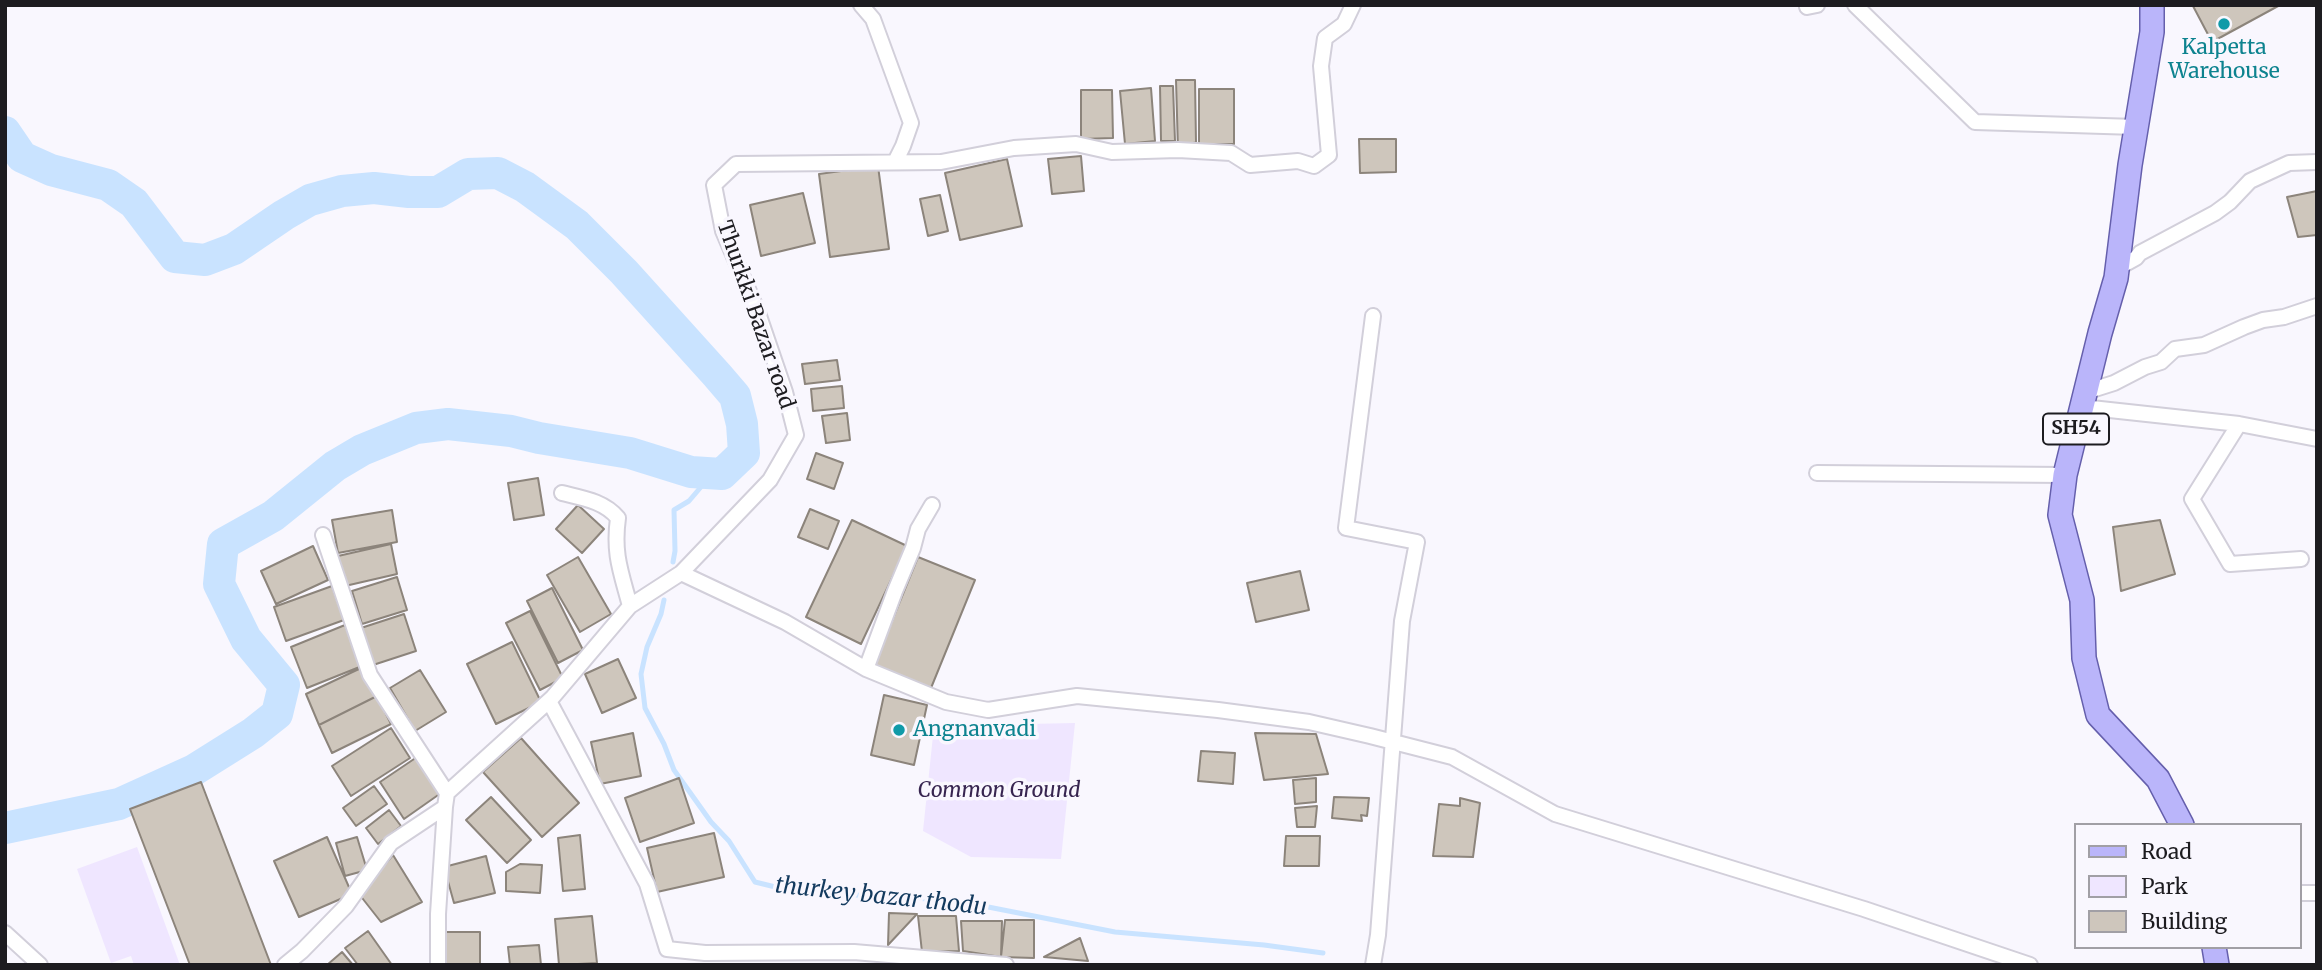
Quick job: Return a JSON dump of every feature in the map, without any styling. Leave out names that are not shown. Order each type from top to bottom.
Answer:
[{"type":"main road","name":"SH54","points":[[2152,5],[2152,32],[2136,127],[2118,268],[2065,475],[2060,515],[2082,600],[2084,658],[2098,715],[2158,779],[2181,823]]},
{"type":"street","points":[[861,5],[873,19],[911,123],[895,162],[941,162],[1014,148],[1076,144],[1112,152],[1178,150],[1231,153],[1251,165],[1298,161],[1314,166],[1329,155],[1321,66],[1325,38],[1344,24],[1353,5]]},
{"type":"street","points":[[1855,5],[1975,122],[2136,127]]},
{"type":"street","name":"Thurkki Bazar road","points":[[285,965],[346,906],[391,843],[446,800],[549,701],[630,606],[681,573],[770,480],[796,435],[785,392],[757,310],[723,230],[714,185],[736,164],[895,162]]},
{"type":"street","points":[[2118,268],[2140,253],[2215,213],[2250,181],[2289,163],[2317,162]]},
{"type":"street","points":[[2084,398],[2095,389],[2161,362],[2175,349],[2204,345],[2253,323],[2284,317],[2317,306]]},
{"type":"street","points":[[1373,316],[1346,528],[1418,542],[1402,621],[1378,935],[1373,965]]},
{"type":"street","points":[[2084,398],[2317,439]]},
{"type":"street","points":[[2239,424],[2192,499],[2230,564],[2301,559]]},
{"type":"street","points":[[1817,473],[2065,475]]},
{"type":"street","points":[[562,493],[593,500],[618,517],[617,565],[630,606]]},
{"type":"street","points":[[866,669],[914,548],[918,528],[932,505]]},
{"type":"street","points":[[323,535],[370,674],[446,800],[438,914],[438,965]]},
{"type":"street","points":[[681,573],[785,622],[866,669],[946,702],[988,710],[1077,696],[1309,722],[1394,742],[1452,757],[1555,814],[1864,909],[2030,965]]},
{"type":"street","points":[[549,701],[647,884],[667,949],[705,953],[854,952],[1006,965]]},
{"type":"street","points":[[5,933],[40,965]]},
{"type":"green space","name":"Common Ground","points":[[1075,723],[1061,859],[971,857],[923,831],[934,726]]},
{"type":"green space","points":[[137,847],[180,965],[134,965],[131,956],[111,963],[77,869]]},
{"type":"building","name":"Kalpetta Warehouse","points":[[2280,5],[2212,42],[2193,6]]},
{"type":"building","points":[[1176,80],[1195,80],[1196,142],[1178,150]]},
{"type":"building","points":[[1160,86],[1173,86],[1175,141],[1161,141]]},
{"type":"building","points":[[1151,88],[1155,141],[1125,144],[1120,91]]},
{"type":"building","points":[[1199,89],[1234,89],[1234,144],[1199,144]]},
{"type":"building","points":[[1081,90],[1112,90],[1113,138],[1081,139]]},
{"type":"building","points":[[1359,139],[1396,139],[1396,172],[1360,173]]},
{"type":"building","points":[[1081,156],[1084,191],[1052,194],[1048,159]]},
{"type":"building","points":[[1007,159],[1022,226],[960,240],[945,173]]},
{"type":"building","points":[[878,166],[889,249],[830,257],[819,174]]},
{"type":"building","points":[[2317,191],[2317,235],[2298,237],[2287,197]]},
{"type":"building","points":[[803,193],[815,243],[761,256],[750,205]]},
{"type":"building","points":[[940,195],[948,231],[928,236],[920,199]]},
{"type":"building","points":[[837,360],[840,380],[805,384],[802,364]]},
{"type":"building","points":[[842,386],[844,408],[813,411],[811,389]]},
{"type":"building","points":[[847,413],[850,440],[826,443],[822,416]]},
{"type":"building","points":[[816,453],[843,463],[834,489],[807,479]]},
{"type":"building","points":[[538,478],[544,515],[514,520],[508,483]]},
{"type":"building","points":[[578,505],[604,529],[582,553],[556,529]]},
{"type":"building","points":[[810,509],[839,521],[828,549],[798,537]]},
{"type":"building","points":[[392,510],[397,542],[338,553],[332,520]]},
{"type":"building","points":[[852,520],[907,546],[861,644],[806,617]]},
{"type":"building","points":[[2160,520],[2175,574],[2121,591],[2113,527]]},
{"type":"building","points":[[391,544],[397,574],[345,586],[338,556]]},
{"type":"building","points":[[313,546],[328,580],[276,604],[261,571]]},
{"type":"building","points":[[578,557],[611,614],[580,632],[547,575]]},
{"type":"building","points":[[918,557],[975,580],[931,688],[874,665]]},
{"type":"building","points":[[1300,571],[1309,610],[1256,622],[1247,583]]},
{"type":"building","points":[[397,577],[407,610],[362,624],[352,591]]},
{"type":"building","points":[[332,586],[344,620],[286,641],[274,607]]},
{"type":"building","points":[[552,588],[583,650],[558,663],[527,601]]},
{"type":"building","points":[[530,611],[563,678],[540,690],[506,623]]},
{"type":"building","points":[[404,614],[416,651],[373,665],[361,628]]},
{"type":"building","points":[[345,625],[362,666],[307,688],[291,647]]},
{"type":"building","points":[[512,642],[541,702],[496,724],[467,664]]},
{"type":"building","points":[[618,659],[636,698],[602,713],[585,674]]},
{"type":"building","points":[[361,668],[377,696],[319,725],[306,694]]},
{"type":"building","points":[[420,670],[446,712],[415,731],[390,688]]},
{"type":"building","name":"Angnanvadi","points":[[884,695],[927,705],[914,765],[871,755]]},
{"type":"building","points":[[377,696],[391,724],[332,753],[319,725]]},
{"type":"building","points":[[391,728],[410,758],[351,796],[332,766]]},
{"type":"building","points":[[633,733],[641,776],[600,784],[591,742]]},
{"type":"building","points":[[1255,733],[1316,734],[1328,774],[1264,780]]},
{"type":"building","points":[[521,738],[579,803],[542,837],[483,772]]},
{"type":"building","points":[[1201,751],[1235,753],[1233,784],[1198,781]]},
{"type":"building","points":[[417,757],[441,793],[404,819],[380,782]]},
{"type":"building","points":[[679,778],[694,823],[640,842],[625,798]]},
{"type":"building","points":[[1316,778],[1316,802],[1295,804],[1293,780]]},
{"type":"building","points":[[201,782],[271,965],[190,965],[130,809]]},
{"type":"building","points":[[374,786],[387,804],[356,826],[343,808]]},
{"type":"building","points":[[491,797],[531,840],[507,863],[466,820]]},
{"type":"building","points":[[1334,797],[1369,798],[1367,816],[1361,815],[1362,821],[1332,818]]},
{"type":"building","points":[[1460,798],[1480,803],[1473,857],[1433,856],[1439,804],[1460,806]]},
{"type":"building","points":[[1317,806],[1315,827],[1297,827],[1295,808]]},
{"type":"building","points":[[389,810],[401,826],[378,844],[366,828]]},
{"type":"building","points":[[714,833],[724,877],[657,892],[647,848]]},
{"type":"building","points":[[580,835],[585,889],[563,891],[558,838]]},
{"type":"building","points":[[1286,836],[1320,836],[1319,866],[1284,866]]},
{"type":"building","points":[[327,837],[352,894],[299,917],[274,861]]},
{"type":"building","points":[[357,837],[367,870],[345,876],[336,843]]},
{"type":"building","points":[[393,855],[422,902],[381,922],[359,894]]},
{"type":"building","points":[[486,856],[495,893],[454,903],[444,867]]},
{"type":"building","points":[[520,864],[542,865],[540,893],[506,891],[506,872]]},
{"type":"building","points":[[889,913],[917,914],[888,945]]},
{"type":"building","points":[[592,916],[597,963],[559,965],[555,919]]},
{"type":"building","points":[[918,916],[956,916],[959,951],[922,952]]},
{"type":"building","points":[[1005,920],[1034,920],[1034,958],[1001,957]]},
{"type":"building","points":[[961,921],[1002,921],[1001,957],[963,951]]},
{"type":"building","points":[[368,931],[392,965],[358,965],[345,948]]},
{"type":"building","points":[[445,932],[480,932],[480,965],[445,965]]},
{"type":"building","points":[[1080,938],[1088,961],[1044,957]]},
{"type":"building","points":[[539,945],[541,965],[510,965],[508,947]]},
{"type":"building","points":[[342,952],[353,965],[327,965]]},
{"type":"waterway","points":[[5,132],[22,157],[51,170],[108,185],[134,203],[175,257],[205,260],[234,249],[310,200],[342,191],[374,188],[438,192],[468,174],[498,173],[525,187],[577,225],[624,272],[717,375],[735,396],[742,424],[744,453],[722,474],[691,472],[630,453],[511,431],[448,424],[416,428],[362,450],[335,466],[273,516],[223,544],[219,584],[246,639],[284,685],[277,714],[253,733],[194,770],[119,804],[5,828]]},
{"type":"waterway","name":"thurkey bazar thodu","points":[[673,562],[674,510],[689,501],[712,474]]},
{"type":"waterway","name":"thurkey bazar thodu","points":[[664,600],[647,647],[641,674],[645,708],[674,770],[711,822],[729,841],[755,882],[800,893],[908,897],[973,904],[1115,932],[1323,953]]},
{"type":"place","name":"Kalpetta Warehouse","points":[[2224,24]]},
{"type":"place","name":"Angnanvadi","points":[[899,730]]}]
